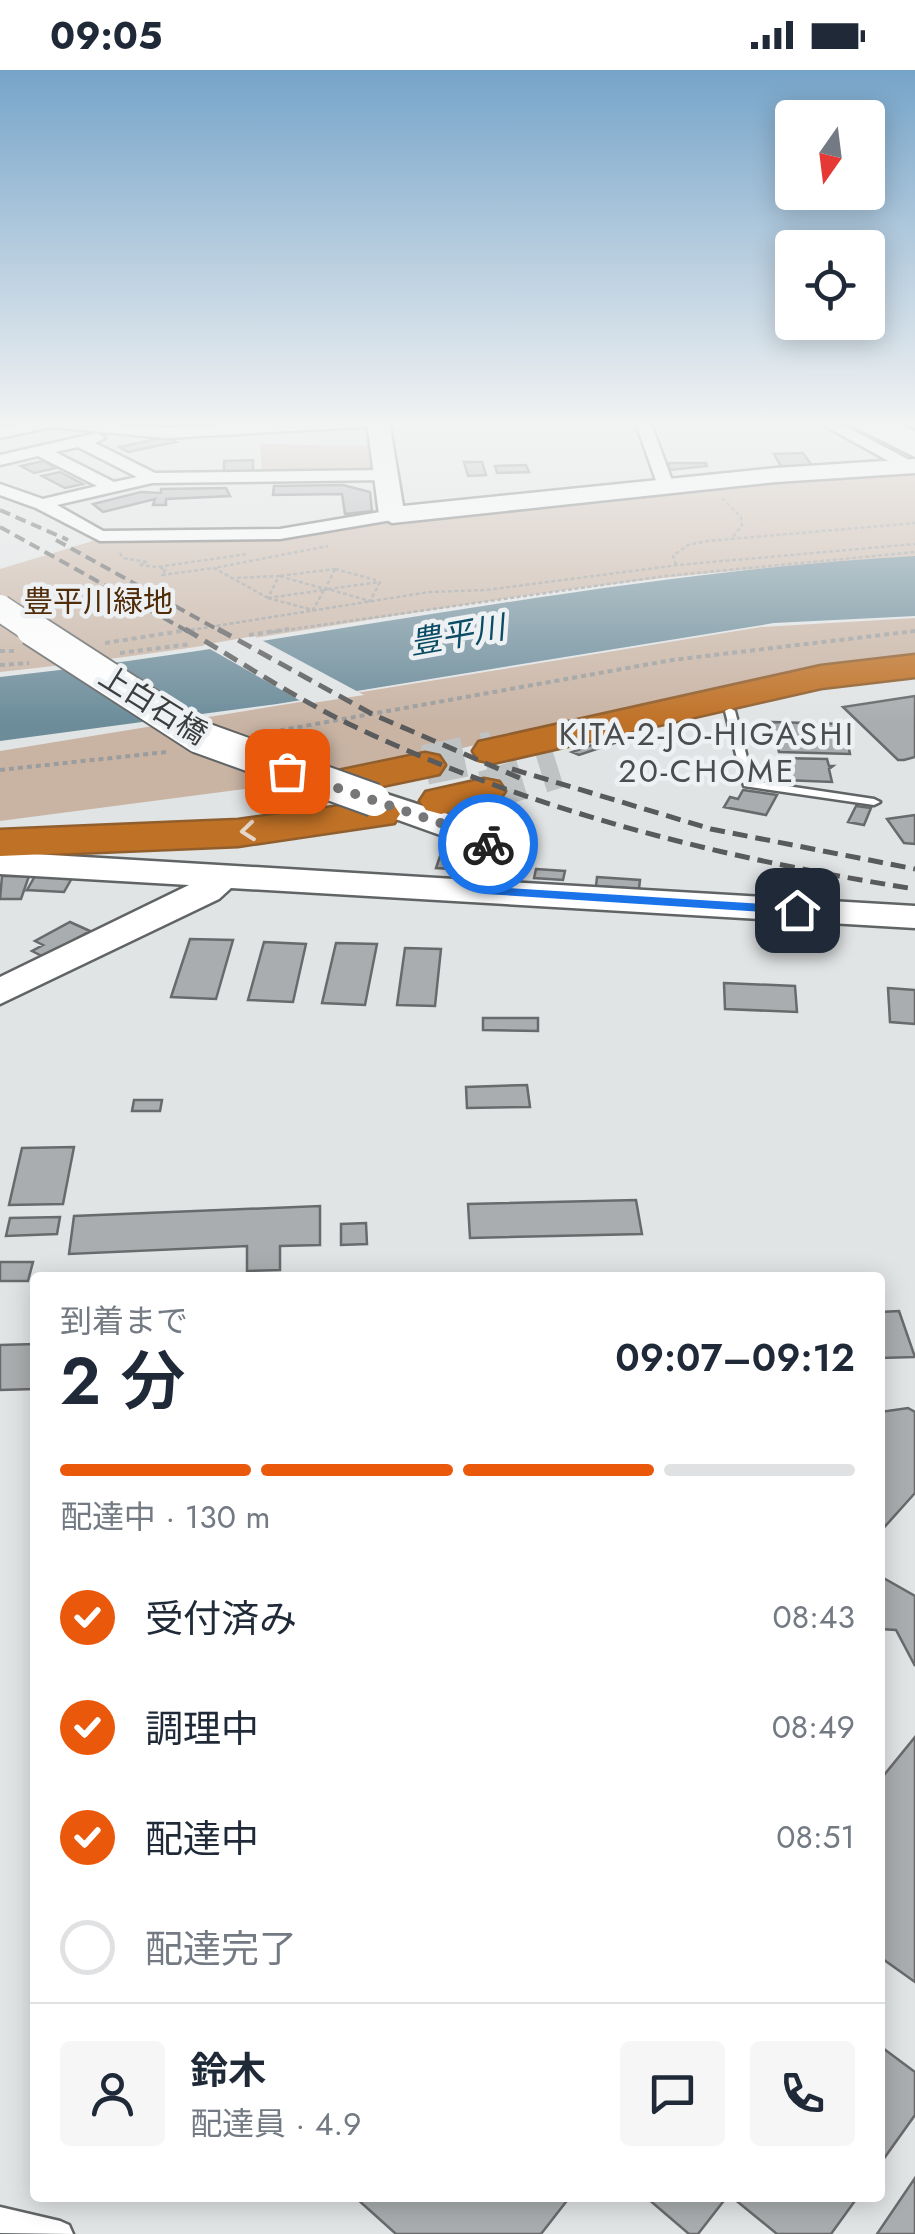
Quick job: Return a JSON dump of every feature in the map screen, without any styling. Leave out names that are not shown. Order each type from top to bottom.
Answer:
[{"type":"highway","points":[[0,843],[238,833],[489,771],[820,676],[915,667]]},
{"type":"highway","points":[[558,768],[769,698],[915,667]]},
{"type":"highway","points":[[0,822],[114,813],[306,788]]},
{"type":"street","points":[[75,522],[100,536],[280,534],[351,522]]},
{"type":"street","name":"上白石橋","points":[[0,608],[198,737],[482,837],[492,849],[492,876],[485,890]]},
{"type":"street","points":[[0,863],[915,917]]},
{"type":"street","points":[[0,992],[206,892],[222,876]]},
{"type":"lane","points":[[730,711],[748,784],[874,802]]},
{"type":"lane","points":[[0,2220],[60,2234]]},
{"type":"path","points":[[731,539],[742,522]]},
{"type":"path","points":[[678,566],[673,556],[688,545],[915,522]]},
{"type":"path","points":[[104,643],[370,601],[915,544]]},
{"type":"path","points":[[249,635],[740,567],[915,552]]},
{"type":"path","points":[[157,568],[166,570],[162,575],[214,568]]},
{"type":"path","points":[[232,578],[336,569],[380,582]]},
{"type":"path","points":[[313,610],[336,569]]},
{"type":"path","points":[[279,576],[370,601]]},
{"type":"path","points":[[268,598],[279,576]]},
{"type":"path","points":[[370,601],[380,582]]},
{"type":"path","points":[[268,598],[380,582]]},
{"type":"path","points":[[268,598],[313,610]]},
{"type":"path","points":[[267,733],[475,692],[820,640],[915,631]]},
{"type":"path","points":[[0,652],[20,650]]},
{"type":"path","points":[[0,770],[172,752]]},
{"type":"green space","name":"豊平川緑地","points":[[377,522],[915,522],[915,562],[685,576],[0,672],[0,569],[96,540],[269,539]]},
{"type":"green space","name":"豊平川緑地","points":[[915,618],[915,656],[767,676],[395,764],[267,786],[0,821],[0,751],[761,627]]},
{"type":"water","name":"豊平川","points":[[915,556],[915,616],[774,623],[277,704],[0,741],[0,677],[685,577]]},
{"type":"pier","points":[[254,636],[364,695],[306,704],[203,645]]},
{"type":"building","points":[[915,696],[915,757],[904,760],[898,760],[843,707]]},
{"type":"building","points":[[772,722],[844,724],[850,754],[779,752]]},
{"type":"building","points":[[614,737],[621,741],[579,755],[572,752]]},
{"type":"building","points":[[780,758],[827,759],[829,766],[833,766],[829,769],[832,782],[784,780],[778,770],[782,770]]},
{"type":"building","points":[[743,790],[777,795],[766,815],[724,807],[730,797],[738,799]]},
{"type":"building","points":[[856,806],[871,808],[864,825],[848,822]]},
{"type":"building","points":[[915,815],[915,844],[904,843],[887,819]]},
{"type":"building","points":[[440,856],[474,859],[470,870],[436,868]]},
{"type":"building","points":[[536,869],[565,871],[563,880],[534,878]]},
{"type":"building","points":[[2,876],[29,876],[21,899],[0,899]]},
{"type":"building","points":[[35,876],[72,878],[64,892],[27,890]]},
{"type":"building","points":[[597,877],[640,880],[639,889],[596,886]]},
{"type":"building","points":[[70,922],[90,931],[44,957],[32,951],[43,945],[35,941]]},
{"type":"building","points":[[190,939],[233,940],[216,999],[171,997]]},
{"type":"building","points":[[264,942],[306,944],[293,1002],[248,1000]]},
{"type":"building","points":[[336,943],[377,944],[365,1005],[322,1003]]},
{"type":"building","points":[[405,948],[441,949],[435,1006],[397,1005]]},
{"type":"building","points":[[724,983],[795,986],[797,1012],[725,1009]]},
{"type":"building","points":[[888,988],[915,990],[915,1024],[890,1022]]},
{"type":"building","points":[[483,1018],[538,1018],[538,1031],[483,1030]]},
{"type":"building","points":[[527,1085],[530,1107],[467,1108],[466,1087]]},
{"type":"building","points":[[134,1100],[162,1100],[160,1111],[132,1111]]},
{"type":"building","points":[[74,1147],[63,1204],[9,1205],[22,1148]]},
{"type":"building","points":[[636,1200],[642,1234],[470,1238],[468,1204]]},
{"type":"building","points":[[320,1206],[320,1245],[280,1246],[280,1270],[247,1271],[247,1246],[69,1254],[74,1216]]},
{"type":"building","points":[[60,1217],[57,1234],[6,1236],[10,1218]]},
{"type":"building","points":[[366,1223],[367,1244],[341,1245],[341,1224]]},
{"type":"building","points":[[0,1262],[33,1262],[28,1281],[0,1281]]},
{"type":"building","points":[[899,1311],[915,1357],[885,1358],[885,1312]]},
{"type":"building","points":[[30,1344],[30,1389],[0,1390],[0,1345]]},
{"type":"building","points":[[908,1408],[915,1412],[915,1493],[885,1526],[885,1411]]},
{"type":"building","points":[[885,1579],[915,1596],[915,1666],[896,1630],[885,1629]]},
{"type":"building","points":[[915,1737],[915,1982],[885,1961],[885,1774]]},
{"type":"building","points":[[885,2050],[915,2072],[915,2115],[885,2157]]},
{"type":"building","points":[[915,2178],[915,2234],[877,2234]]},
{"type":"building","points":[[360,2202],[566,2202],[541,2234],[396,2234]]},
{"type":"building","points":[[652,2202],[723,2202],[698,2234],[689,2234]]},
{"type":"building","points":[[738,2202],[854,2202],[831,2234],[777,2234]]},
{"type":"tunnel","points":[[425,765],[493,751]]},
{"type":"tunnel","points":[[484,791],[558,768]]},
{"type":"railway","points":[[27,522],[68,540]]},
{"type":"railway","points":[[0,527],[189,632]]},
{"type":"railway","points":[[56,540],[222,632]]},
{"type":"railway","points":[[185,629],[349,724],[485,782],[697,846],[915,889]]},
{"type":"railway","points":[[218,629],[372,714],[522,779]]},
{"type":"railway","points":[[512,769],[711,829],[915,869]]},
{"type":"way so far","points":[[287,771],[482,837],[488,844]]},
{"type":"district","name":"KITA-2-JO-HIGASHI 20-CHOME","points":[[707,752]]},
{"type":"route","points":[[488,844],[492,849],[492,876],[485,890],[797,910]]}]
